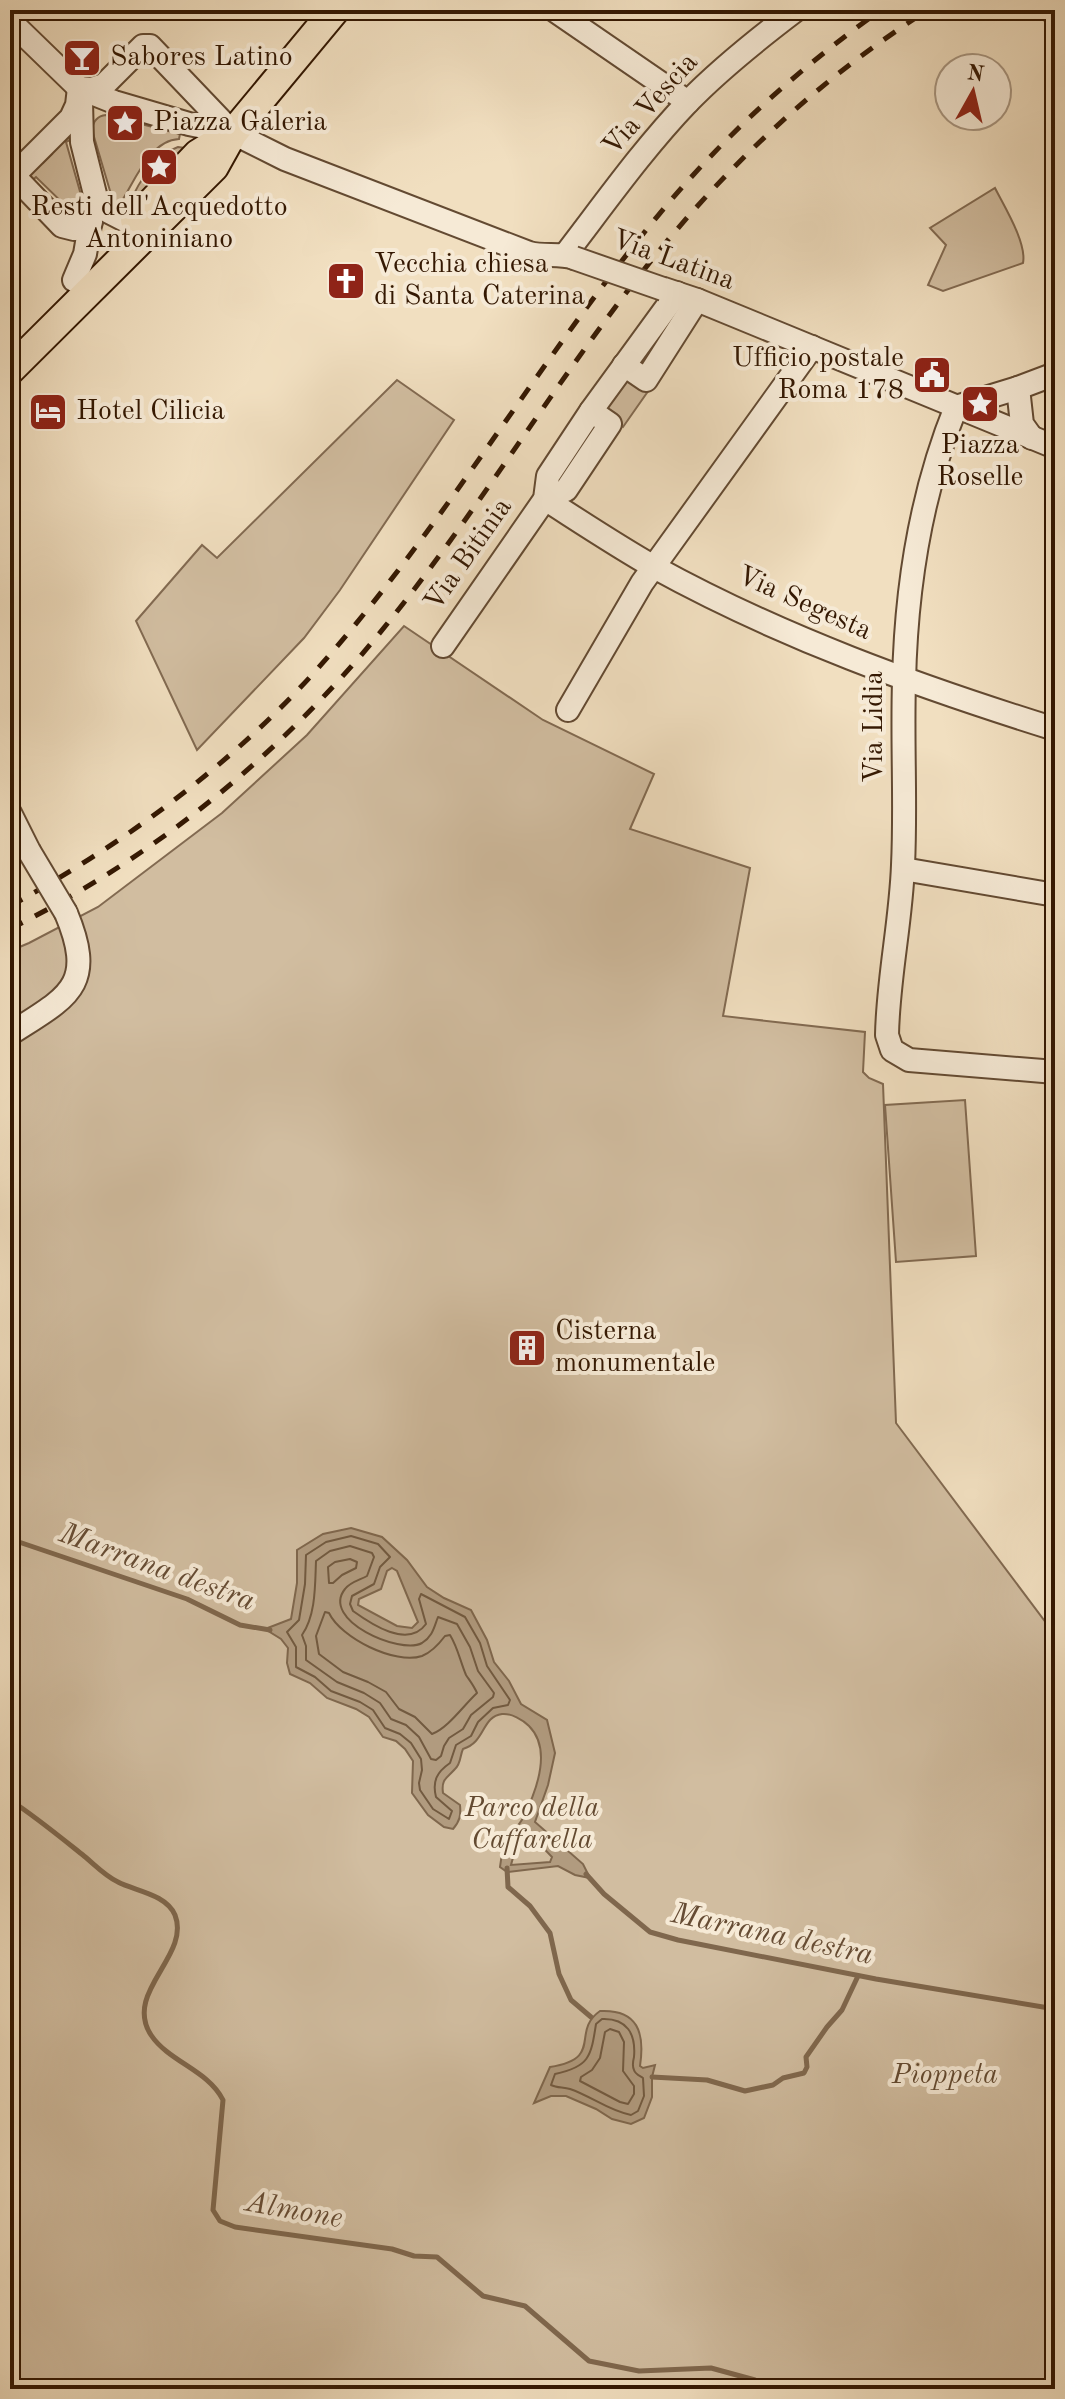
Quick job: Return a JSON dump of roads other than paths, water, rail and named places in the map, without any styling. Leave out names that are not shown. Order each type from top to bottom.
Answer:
[{"type":"main road","points":[[10,344],[74,280],[143,221],[214,167],[233,133],[335,10]]},
{"type":"main road","points":[[10,370],[143,221]]},
{"type":"street","points":[[554,10],[688,102]]},
{"type":"street","name":"Via Vescia","points":[[570,256],[636,162],[688,102],[796,10]]},
{"type":"street","points":[[10,21],[79,88],[114,102],[189,124],[233,133]]},
{"type":"street","points":[[79,88],[92,89],[104,85],[143,46],[150,46],[233,133]]},
{"type":"street","points":[[79,88],[82,142],[93,188],[101,206],[109,212],[143,221]]},
{"type":"street","points":[[79,88],[77,105],[71,118],[16,173],[17,179],[62,226],[74,229],[91,222]]},
{"type":"street","name":"Via Latina","points":[[233,133],[285,159],[529,253],[570,256],[679,294],[956,407]]},
{"type":"street","points":[[74,280],[85,254],[93,188]]},
{"type":"street","name":"Via Bitinia","points":[[443,646],[545,499],[566,490],[610,424],[591,411],[624,365],[646,380],[679,294]]},
{"type":"street","points":[[568,710],[633,597],[812,347]]},
{"type":"street","points":[[956,407],[1055,374]]},
{"type":"street","points":[[1018,388],[1022,424],[1032,438]]},
{"type":"street","points":[[956,407],[1055,447]]},
{"type":"street","name":"Via Lidia","points":[[956,407],[935,467],[911,588],[904,680],[903,869],[887,1040],[892,1050],[902,1058],[915,1061],[1055,1072]]},
{"type":"street","name":"Via Segesta","points":[[545,499],[654,567],[779,628],[904,680],[1055,729]]},
{"type":"street","points":[[10,813],[66,913],[79,950],[74,983],[56,1004],[10,1034]]},
{"type":"street","points":[[903,869],[1055,895]]},
{"type":"water","points":[[351,1528],[382,1537],[407,1560],[427,1587],[471,1610],[487,1640],[494,1662],[521,1704],[547,1720],[555,1753],[535,1822],[583,1864],[590,1878],[575,1875],[558,1866],[507,1872],[500,1867],[505,1846],[528,1808],[540,1771],[540,1747],[524,1721],[509,1715],[495,1716],[476,1741],[463,1749],[458,1765],[443,1785],[443,1793],[460,1805],[460,1818],[453,1829],[444,1827],[428,1815],[412,1793],[413,1761],[405,1749],[396,1741],[383,1737],[369,1717],[327,1698],[310,1683],[290,1674],[288,1648],[281,1639],[265,1629],[291,1619],[297,1583],[297,1550],[323,1534]],"holes":[[[392,1568],[397,1571],[418,1622],[412,1628],[397,1626],[358,1605],[359,1599],[381,1589],[387,1571]],[[523,1833],[530,1834],[552,1857],[550,1862],[511,1865]]]},
{"type":"water","points":[[600,2011],[613,2011],[631,2019],[640,2034],[640,2066],[655,2065],[652,2097],[644,2118],[631,2124],[612,2119],[566,2096],[551,2096],[534,2103],[550,2067],[567,2063],[582,2051],[587,2027]]},
{"type":"waterway","name":"Marrana destra","points":[[10,1539],[187,1599],[240,1625],[270,1630]]},
{"type":"waterway","name":"Almone","points":[[10,1800],[109,1877],[165,1902],[175,1915],[177,1930],[174,1945],[145,2004],[145,2019],[151,2035],[159,2044],[208,2081],[223,2100],[213,2210],[220,2221],[235,2227],[437,2257],[483,2296],[525,2306],[589,2361],[639,2371],[711,2368],[777,2389]]},
{"type":"waterway","points":[[507,1868],[508,1887],[530,1906],[550,1933],[559,1974],[571,2000],[591,2017]]},
{"type":"waterway","name":"Marrana destra","points":[[586,1874],[604,1894],[650,1932],[876,1979],[1055,2009]]},
{"type":"waterway","points":[[652,2077],[707,2080],[745,2091],[773,2085],[783,2078],[804,2073],[806,2057],[842,2010],[858,1976]]},
{"type":"railway","points":[[10,906],[92,858],[170,803],[278,710],[359,620],[404,562],[576,322],[690,178],[768,101],[881,10]]},
{"type":"railway","points":[[10,929],[107,874],[197,812],[280,741],[319,702],[357,660],[437,559],[623,297],[692,212],[786,118],[855,61],[928,10]]},
{"type":"place","name":"Sabores Latino","points":[[82,58]]},
{"type":"place","name":"Piazza Galeria","points":[[125,123]]},
{"type":"place","name":"Resti dell'Acquedotto Antoniniano","points":[[159,167]]},
{"type":"place","name":"Vecchia chiesa di Santa Caterina","points":[[346,281]]},
{"type":"place","name":"Ufficio postale Roma 178","points":[[932,375]]},
{"type":"place","name":"Piazza Roselle","points":[[980,404]]},
{"type":"place","name":"Hotel Cilicia","points":[[48,412]]},
{"type":"place","name":"Cisterna monumentale","points":[[527,1348]]},
{"type":"park label","name":"Parco della Caffarella","points":[[532,1825]]},
{"type":"park label","name":"Pioppeta","points":[[945,2076]]}]
